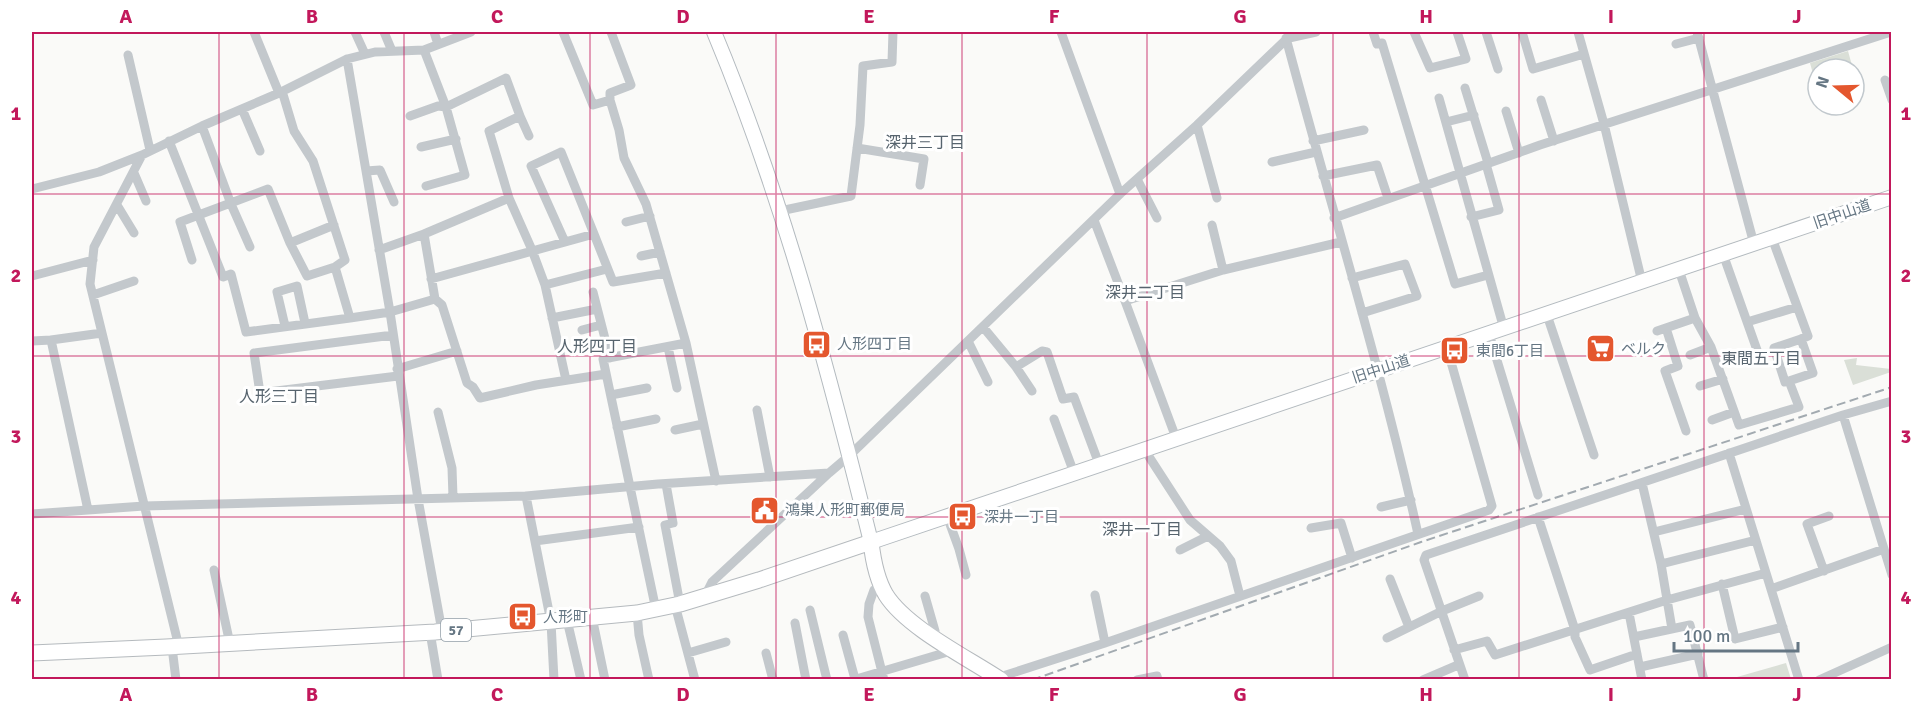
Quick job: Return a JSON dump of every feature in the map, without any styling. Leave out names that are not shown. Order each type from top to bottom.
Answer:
[{"type":"main road","points":[[714,32],[780,211],[803,283],[882,587],[898,610],[993,678]]},
{"type":"main road","name":"旧中山道","points":[[871,542],[1892,197]]},
{"type":"main road","name":"57","points":[[32,653],[436,632],[637,613],[677,605],[871,542]]},
{"type":"street","points":[[192,260],[180,222],[268,189],[290,243],[307,276],[335,267],[345,260],[313,161],[294,130],[281,92],[254,32]]},
{"type":"street","points":[[355,32],[365,54]]},
{"type":"street","points":[[384,32],[392,51]]},
{"type":"street","points":[[434,32],[438,44]]},
{"type":"street","points":[[32,189],[99,172],[281,92],[347,59],[365,54],[424,50],[471,32]]},
{"type":"street","points":[[563,32],[593,105],[610,100]]},
{"type":"street","points":[[611,32],[631,85],[610,93],[610,100],[624,158],[646,204],[686,342],[716,481]]},
{"type":"street","points":[[780,211],[851,196],[863,66],[892,62],[893,32]]},
{"type":"street","points":[[1061,32],[1120,194]]},
{"type":"street","points":[[705,596],[712,582],[849,456],[1120,194],[1197,125],[1290,35],[1316,32]]},
{"type":"street","points":[[1373,32],[1377,44],[1382,43],[1455,284],[1488,275]]},
{"type":"street","points":[[1414,32],[1430,68],[1466,59],[1457,32],[1459,32]]},
{"type":"street","points":[[1486,32],[1498,69]]},
{"type":"street","points":[[1522,32],[1533,69],[1584,54]]},
{"type":"street","points":[[1578,32],[1604,124],[1642,282]]},
{"type":"street","points":[[1334,218],[1870,35],[1891,32]]},
{"type":"street","points":[[1290,35],[1313,141],[1378,370],[1418,534]]},
{"type":"street","points":[[1676,44],[1698,35],[1754,244]]},
{"type":"street","points":[[424,50],[446,107],[465,175],[426,186]]},
{"type":"street","points":[[128,55],[146,152],[94,247],[90,284],[176,647],[176,680]]},
{"type":"street","points":[[347,59],[390,312],[418,499],[436,632],[438,680]]},
{"type":"street","points":[[410,116],[438,106],[446,107],[506,78],[529,135]]},
{"type":"street","points":[[1885,80],[1892,100]]},
{"type":"street","points":[[1465,88],[1499,210],[1471,217]]},
{"type":"street","points":[[1439,98],[1504,329]]},
{"type":"street","points":[[1540,100],[1554,141]]},
{"type":"street","points":[[242,109],[260,150]]},
{"type":"street","points":[[1506,111],[1519,153]]},
{"type":"street","points":[[1446,122],[1474,116]]},
{"type":"street","points":[[520,117],[489,131],[509,198],[545,285],[566,380]]},
{"type":"street","points":[[1197,125],[1217,198]]},
{"type":"street","points":[[202,126],[231,204],[250,247]]},
{"type":"street","points":[[1313,141],[1364,130]]},
{"type":"street","points":[[421,147],[456,139]]},
{"type":"street","points":[[169,141],[224,277],[231,274],[246,332],[390,312],[435,299]]},
{"type":"street","points":[[857,148],[924,159],[920,185]]},
{"type":"street","points":[[565,242],[531,166],[561,152],[614,282],[666,273]]},
{"type":"street","points":[[1272,162],[1316,152]]},
{"type":"street","points":[[1323,176],[1377,165],[1388,198]]},
{"type":"street","points":[[366,171],[380,170],[394,202]]},
{"type":"street","points":[[134,173],[146,201]]},
{"type":"street","points":[[1137,179],[1157,218]]},
{"type":"street","points":[[379,250],[424,234],[509,198]]},
{"type":"street","points":[[117,205],[134,233]]},
{"type":"street","points":[[626,222],[650,216]]},
{"type":"street","points":[[1094,220],[1176,438]]},
{"type":"street","points":[[290,243],[334,225]]},
{"type":"street","points":[[1212,225],[1223,270]]},
{"type":"street","points":[[424,234],[435,299],[442,305],[467,383],[473,387],[480,398],[536,385],[606,374]]},
{"type":"street","points":[[431,279],[594,234]]},
{"type":"street","points":[[1772,238],[1808,336],[1774,348],[1785,382],[1813,373],[1801,339]]},
{"type":"street","points":[[1125,301],[1223,270],[1341,242]]},
{"type":"street","points":[[641,256],[660,252]]},
{"type":"street","points":[[1722,254],[1757,350]]},
{"type":"street","points":[[32,276],[93,260]]},
{"type":"street","points":[[1352,278],[1406,264],[1417,296],[1362,313]]},
{"type":"street","points":[[335,267],[350,318]]},
{"type":"street","points":[[545,285],[607,269]]},
{"type":"street","points":[[1679,270],[1695,318],[1711,347],[1739,426],[1799,407],[1789,381]]},
{"type":"street","points":[[93,295],[134,281]]},
{"type":"street","points":[[285,326],[277,292],[297,286],[305,323]]},
{"type":"street","points":[[593,292],[610,358]]},
{"type":"street","points":[[1747,322],[1797,307]]},
{"type":"street","points":[[552,318],[597,309]]},
{"type":"street","points":[[1547,315],[1594,455]]},
{"type":"street","points":[[1686,431],[1665,371],[1678,366],[1662,330],[1695,318]]},
{"type":"street","points":[[582,330],[601,324]]},
{"type":"street","points":[[983,327],[1016,367],[1032,391]]},
{"type":"street","points":[[32,341],[102,333]]},
{"type":"street","points":[[1489,334],[1538,495]]},
{"type":"street","points":[[393,335],[254,353],[260,393],[398,373],[457,351]]},
{"type":"street","points":[[51,340],[88,510]]},
{"type":"street","points":[[968,341],[988,382]]},
{"type":"street","points":[[656,610],[603,359],[686,342]]},
{"type":"street","points":[[668,346],[677,388]]},
{"type":"street","points":[[1690,355],[1711,347]]},
{"type":"street","points":[[993,678],[1106,643],[1489,510],[1492,506],[1447,348]]},
{"type":"street","points":[[1016,367],[1042,351],[1047,352],[1064,399],[1074,397],[1099,464]]},
{"type":"street","points":[[1700,386],[1723,379]]},
{"type":"street","points":[[611,395],[647,388]]},
{"type":"street","points":[[1465,680],[1424,560],[1426,555],[1843,415],[1892,401]]},
{"type":"street","points":[[757,410],[770,477]]},
{"type":"street","points":[[438,412],[452,468],[453,497]]},
{"type":"street","points":[[1712,420],[1734,412]]},
{"type":"street","points":[[1843,415],[1892,575]]},
{"type":"street","points":[[617,427],[656,419]]},
{"type":"street","points":[[1054,419],[1074,472]]},
{"type":"street","points":[[675,430],[703,424]]},
{"type":"street","points":[[1144,449],[1190,520],[1220,546],[1231,561],[1240,596]]},
{"type":"street","points":[[1729,453],[1799,680]]},
{"type":"street","points":[[32,514],[144,506],[526,496],[829,473]]},
{"type":"street","points":[[1642,483],[1661,564],[1672,628]]},
{"type":"street","points":[[666,484],[673,523],[665,525],[677,605],[695,680]]},
{"type":"street","points":[[526,496],[551,622],[554,680]]},
{"type":"street","points":[[1381,507],[1411,500]]},
{"type":"street","points":[[1654,532],[1746,509]]},
{"type":"street","points":[[946,516],[966,575]]},
{"type":"street","points":[[1824,571],[1807,524],[1828,516]]},
{"type":"street","points":[[1538,517],[1575,630],[1575,637],[1590,670],[1637,654]]},
{"type":"street","points":[[1311,528],[1341,523],[1352,558]]},
{"type":"street","points":[[535,541],[639,527]]},
{"type":"street","points":[[1180,550],[1208,536]]},
{"type":"street","points":[[1661,564],[1756,540]]},
{"type":"street","points":[[1771,589],[1884,549]]},
{"type":"street","points":[[214,570],[230,644]]},
{"type":"street","points":[[1454,650],[1487,640],[1495,655],[1667,600],[1766,573]]},
{"type":"street","points":[[1390,579],[1409,627]]},
{"type":"street","points":[[1722,584],[1735,639],[1783,627]]},
{"type":"street","points":[[882,587],[874,590],[869,604],[868,617],[883,676]]},
{"type":"street","points":[[1095,595],[1106,643]]},
{"type":"street","points":[[926,596],[935,631],[932,636]]},
{"type":"street","points":[[1387,638],[1479,596]]},
{"type":"street","points":[[810,610],[827,680]]},
{"type":"street","points":[[637,613],[639,635],[649,680]]},
{"type":"street","points":[[1629,613],[1642,680]]},
{"type":"street","points":[[592,617],[605,680]]},
{"type":"street","points":[[567,620],[581,680]]},
{"type":"street","points":[[795,623],[806,680]]},
{"type":"street","points":[[1634,637],[1690,625],[1704,680]]},
{"type":"street","points":[[843,635],[854,679],[883,676],[953,649]]},
{"type":"street","points":[[688,653],[726,642]]},
{"type":"street","points":[[1819,680],[1892,647]]},
{"type":"street","points":[[766,653],[773,680]]},
{"type":"street","points":[[1640,668],[1698,654]]},
{"type":"street","points":[[1423,680],[1458,664]]},
{"type":"street","points":[[1137,680],[1157,676],[1158,680]]},
{"type":"shaded area","points":[[1848,51],[1850,57],[1829,57]]},
{"type":"shaded area","points":[[1857,358],[1856,365],[1891,369],[1891,372],[1853,385],[1844,360]]},
{"type":"shaded area","points":[[1786,663],[1791,679],[1730,679]]},
{"type":"railway","points":[[1032,680],[1421,542],[1892,387]]},
{"type":"place","name":"人形四丁目","points":[[816,344]]},
{"type":"place","name":"ベルク","points":[[1600,349]]},
{"type":"place","name":"東間6丁目","points":[[1455,351]]},
{"type":"place","name":"鴻巣人形町郵便局","points":[[764,510]]},
{"type":"place","name":"深井一丁目","points":[[963,517]]},
{"type":"place","name":"人形町","points":[[522,617]]},
{"type":"district","name":"深井三丁目","points":[[925,143]]},
{"type":"district","name":"深井二丁目","points":[[1145,293]]},
{"type":"district","name":"人形四丁目","points":[[597,347]]},
{"type":"district","name":"東間五丁目","points":[[1761,359]]},
{"type":"district","name":"人形三丁目","points":[[279,397]]},
{"type":"district","name":"深井一丁目","points":[[1142,530]]}]
